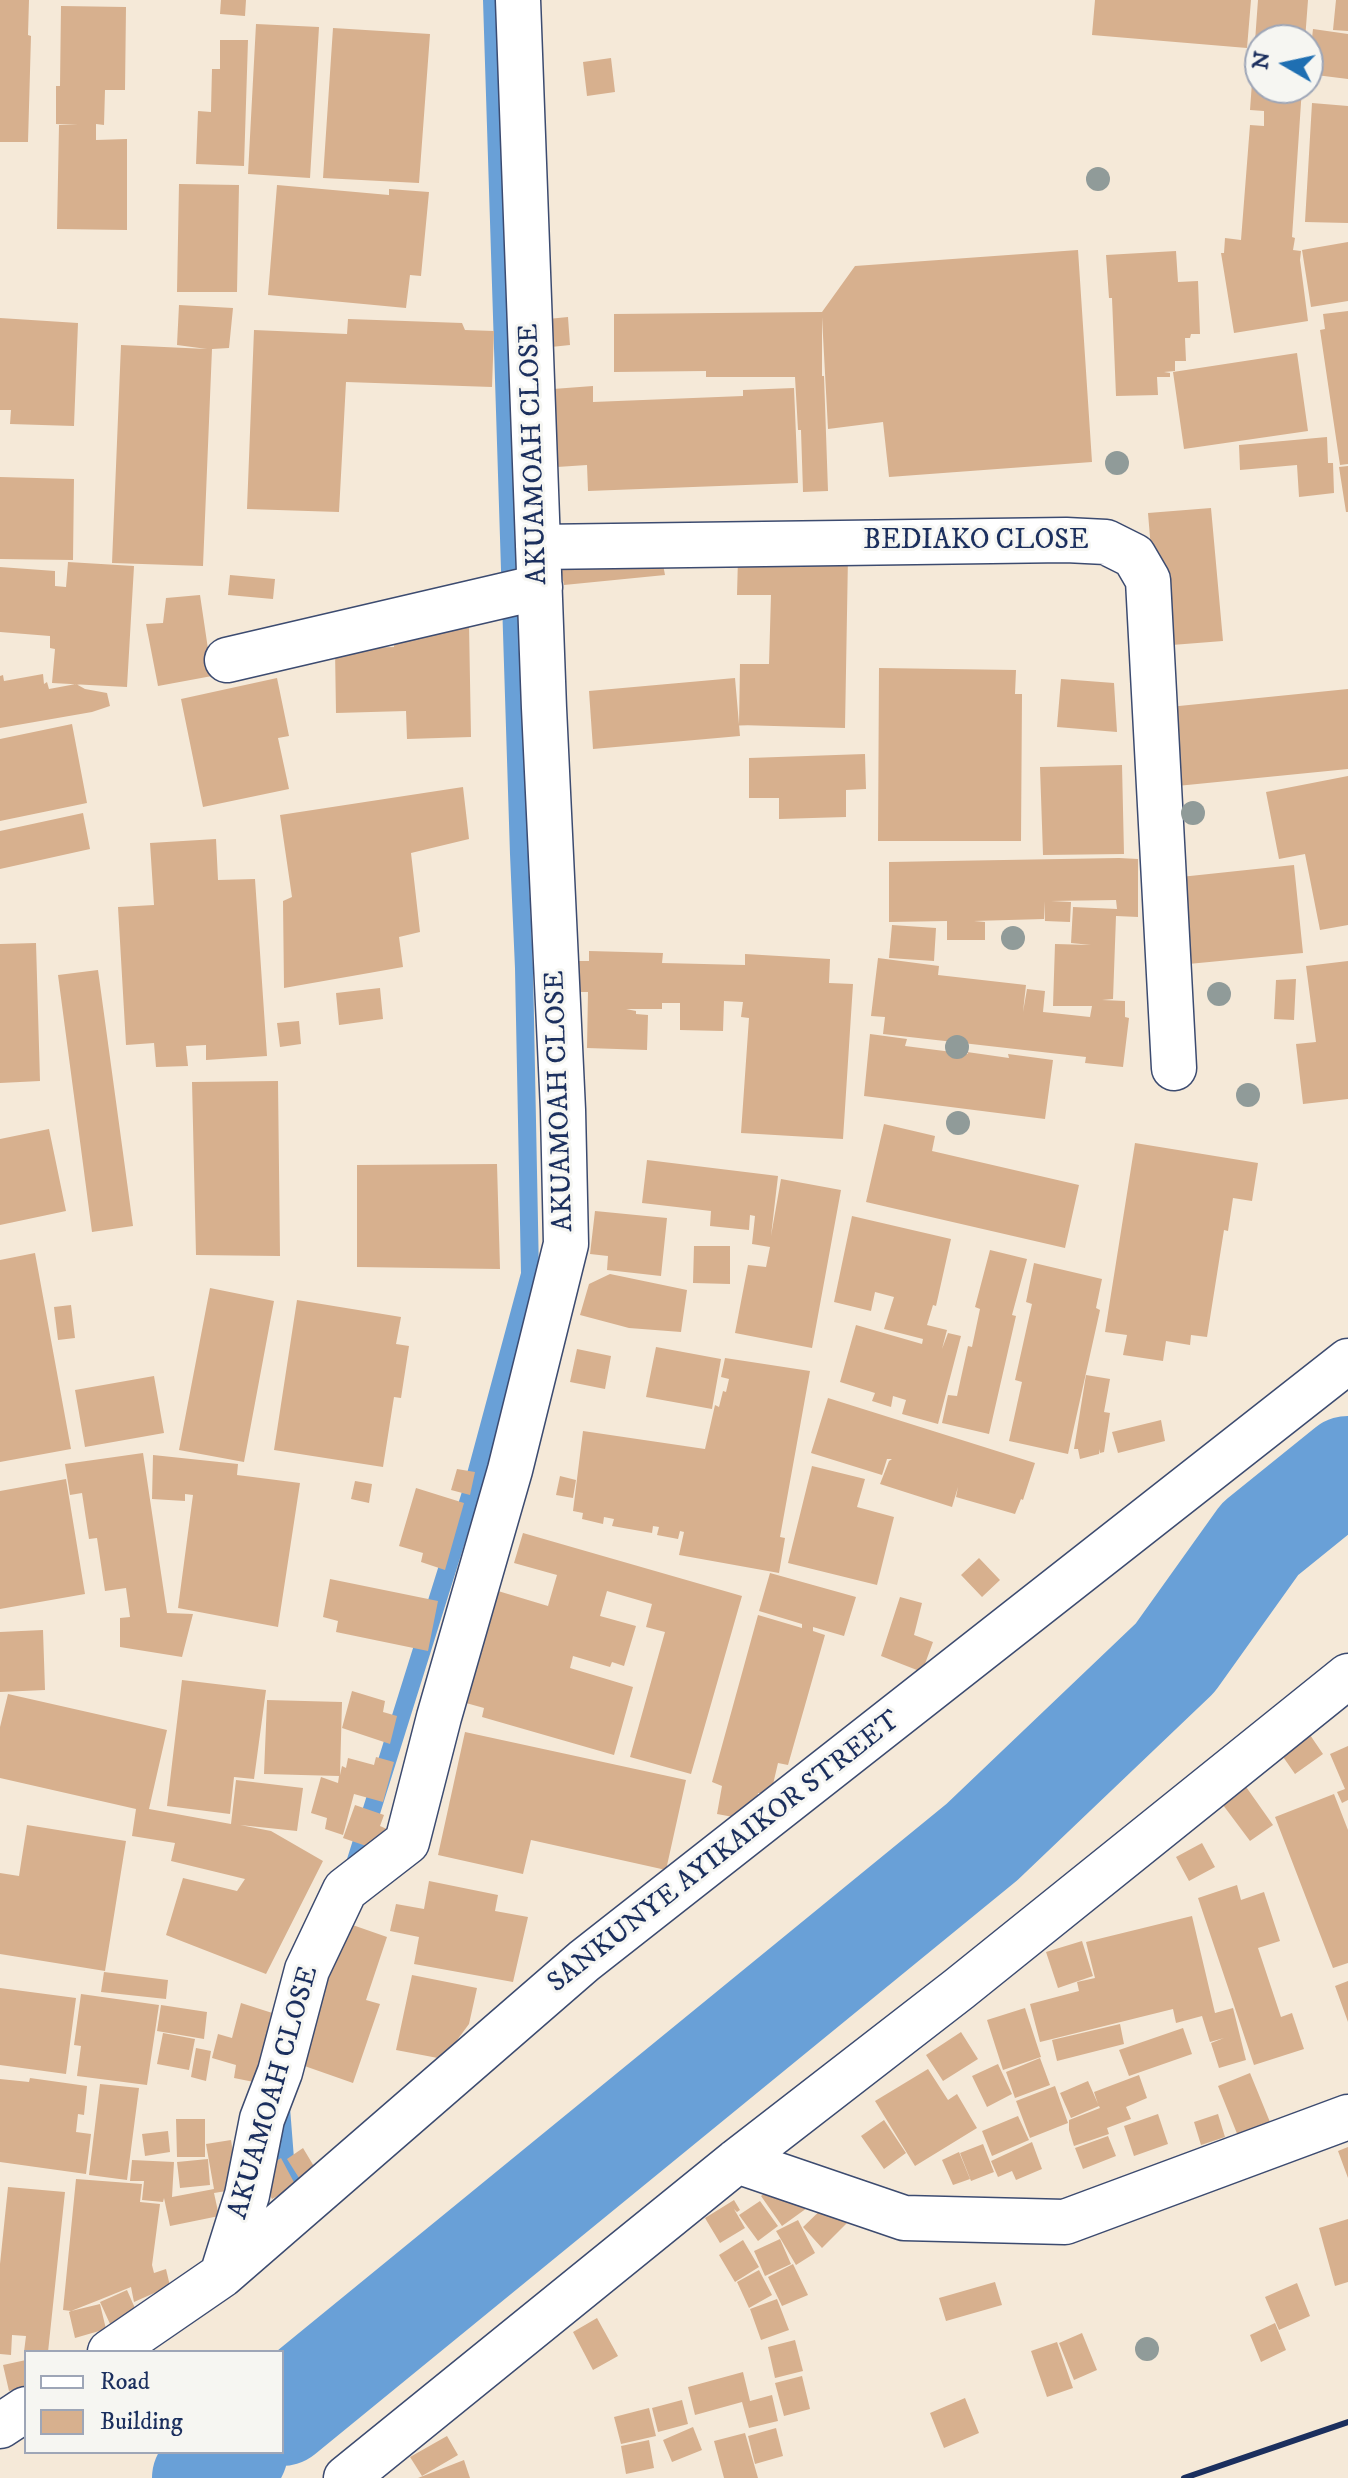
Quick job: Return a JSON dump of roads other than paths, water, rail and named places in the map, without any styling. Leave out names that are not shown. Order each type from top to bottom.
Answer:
[{"type":"street","name":"AKUAMOAH CLOSE","points":[[222,2275],[247,2195],[262,2119],[280,2072],[307,1970],[345,1890],[407,1842],[439,1717],[510,1470],[566,1244],[518,0]]},
{"type":"street","name":"BEDIAKO CLOSE","points":[[227,660],[539,567],[1066,540],[1106,542],[1134,556],[1148,580],[1174,1068]]},
{"type":"street","name":"SANKUNYE AYIKAIKOR STREET","points":[[113,2350],[222,2275],[584,1961],[1348,1361]]},
{"type":"street","points":[[346,2478],[737,2161],[959,1989],[1348,1676]]},
{"type":"street","points":[[737,2161],[904,2218],[1065,2222],[1348,2117]]},
{"type":"street","points":[[0,2426],[24,2410]]},
{"type":"waterway","points":[[353,1870],[471,1493],[530,1274],[524,968],[492,0]]},
{"type":"waterway","points":[[284,2412],[982,1842],[1175,1658],[1260,1539],[1348,1468]]},
{"type":"waterway","points":[[281,2108],[285,2159],[295,2178]]},
{"type":"waterway","points":[[204,2478],[234,2454]]},
{"type":"railway","points":[[1184,2478],[1348,2422]]}]
